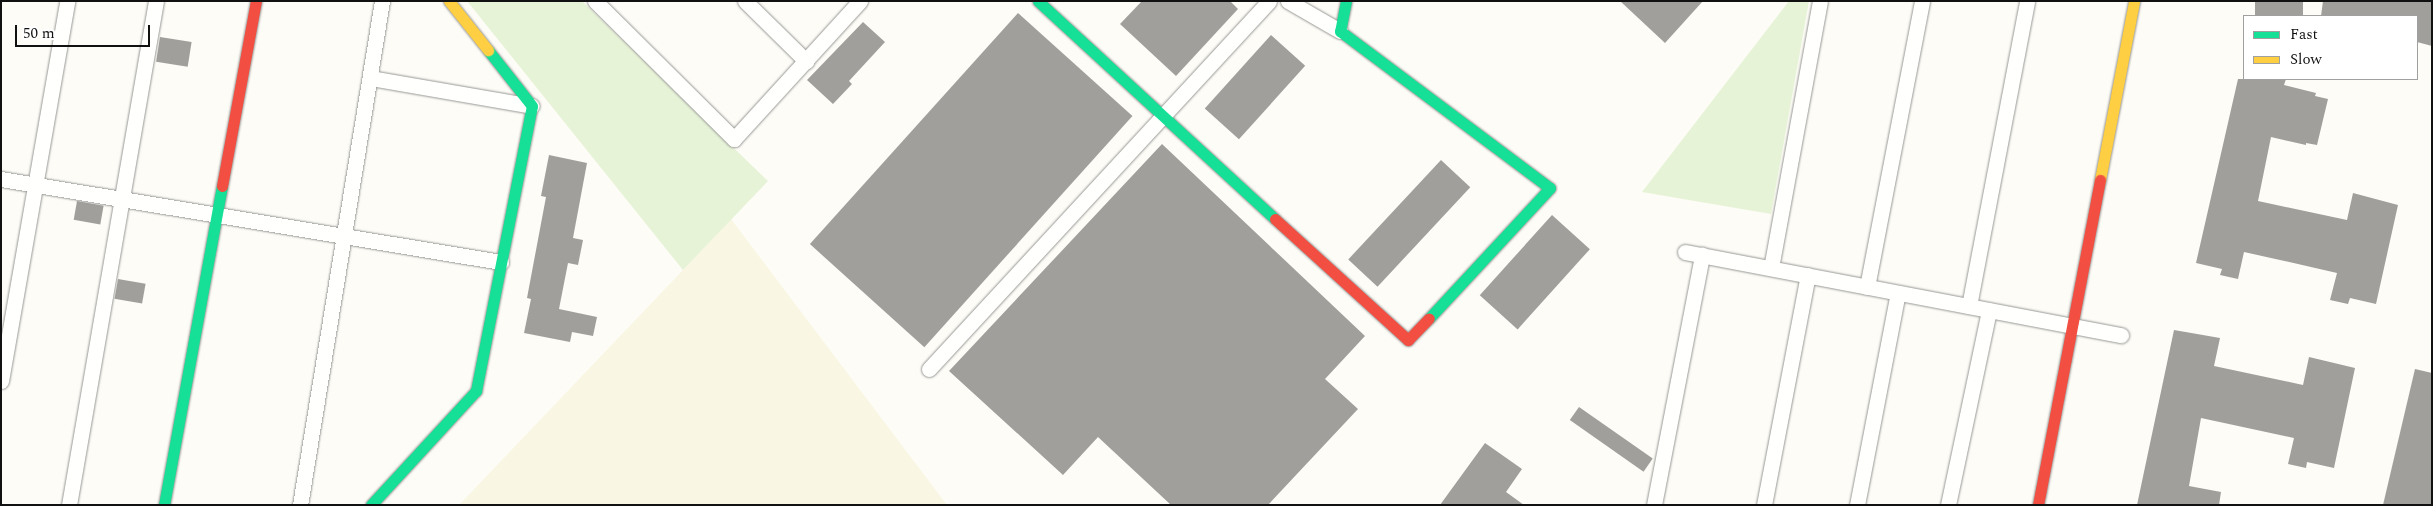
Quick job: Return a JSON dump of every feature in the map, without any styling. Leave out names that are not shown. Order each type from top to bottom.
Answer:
[{"type":"street","points":[[1,381],[67,1]]},
{"type":"street","points":[[68,505],[156,1]]},
{"type":"street","points":[[164,505],[256,1]]},
{"type":"street","points":[[300,505],[382,1]]},
{"type":"street","points":[[371,505],[476,390],[532,106],[449,1]]},
{"type":"street","points":[[595,1],[734,139],[860,1]]},
{"type":"street","points":[[745,1],[806,61]]},
{"type":"street","points":[[1038,1],[1408,340],[1550,188],[1340,31],[1288,1]]},
{"type":"street","points":[[928,369],[1269,1]]},
{"type":"street","points":[[1340,31],[1346,1]]},
{"type":"street","points":[[1771,268],[1820,1]]},
{"type":"street","points":[[1867,287],[1922,1]]},
{"type":"street","points":[[1968,306],[2027,1]]},
{"type":"street","points":[[2038,505],[2134,1]]},
{"type":"street","points":[[370,78],[532,106]]},
{"type":"street","points":[[1,179],[501,262]]},
{"type":"street","points":[[1685,252],[2121,335]]},
{"type":"street","points":[[1654,505],[1702,255]]},
{"type":"street","points":[[1764,505],[1808,275]]},
{"type":"street","points":[[1857,505],[1898,292]]},
{"type":"street","points":[[1948,505],[1989,310]]},
{"type":"shaded area","points":[[731,219],[947,505],[459,505],[683,270]]},
{"type":"green space","points":[[467,1],[582,1],[768,181],[683,270]]},
{"type":"green space","points":[[1789,1],[1809,1],[1771,214],[1642,192]]},
{"type":"building","points":[[1142,1],[1230,1],[1238,9],[1176,76],[1120,24]]},
{"type":"building","points":[[1620,1],[1703,1],[1665,43]]},
{"type":"building","points":[[2255,1],[2303,1],[2303,15],[2255,15]]},
{"type":"building","points":[[2323,1],[2432,1],[2432,46],[2418,42],[2418,15],[2321,15]]},
{"type":"building","points":[[1018,13],[1132,116],[924,347],[810,244]]},
{"type":"building","points":[[863,22],[885,42],[849,81],[852,84],[833,104],[807,80]]},
{"type":"building","points":[[1271,35],[1305,66],[1239,139],[1205,109]]},
{"type":"building","points":[[160,37],[192,42],[188,67],[156,62]]},
{"type":"building","points":[[2238,79],[2286,80],[2284,85],[2316,93],[2315,96],[2328,99],[2317,145],[2306,143],[2306,145],[2271,137],[2258,201],[2347,220],[2353,193],[2398,205],[2376,304],[2350,298],[2348,304],[2330,300],[2337,273],[2280,260],[2244,252],[2238,279],[2220,275],[2222,269],[2196,263]]},
{"type":"building","points":[[1162,144],[1365,336],[1325,379],[1358,409],[1268,505],[1171,505],[1098,437],[1063,475],[949,371]]},
{"type":"building","points":[[549,155],[587,163],[573,238],[583,240],[578,265],[568,263],[559,309],[597,317],[593,336],[572,332],[570,342],[524,333],[531,299],[527,298],[546,197],[541,196]]},
{"type":"building","points":[[1441,160],[1470,187],[1378,287],[1348,259]]},
{"type":"building","points":[[77,201],[104,206],[100,224],[74,220]]},
{"type":"building","points":[[1552,215],[1590,249],[1518,329],[1480,295]]},
{"type":"building","points":[[118,279],[146,284],[142,304],[115,299]]},
{"type":"building","points":[[2174,330],[2220,338],[2214,366],[2303,385],[2309,357],[2355,368],[2334,468],[2307,462],[2306,468],[2288,464],[2294,438],[2201,418],[2189,486],[2221,492],[2219,505],[2137,505]]},
{"type":"building","points":[[2415,369],[2432,373],[2432,505],[2383,505]]},
{"type":"building","points":[[1579,407],[1653,459],[1644,472],[1570,420]]},
{"type":"building","points":[[1485,443],[1522,469],[1506,492],[1524,505],[1440,505]]},
{"type":"traffic: fast","points":[[1038,1],[1275,219]]},
{"type":"traffic: fast","points":[[1346,1],[1340,31],[1550,188],[1429,318]]},
{"type":"traffic: fast","points":[[371,505],[476,391],[532,106],[488,50]]},
{"type":"traffic: fast","points":[[164,505],[222,186]]},
{"type":"traffic: slow","points":[[449,1],[488,50]]},
{"type":"traffic: slow","points":[[2100,180],[2134,1]]},
{"type":"traffic: jam","points":[[222,186],[256,1]]},
{"type":"traffic: jam","points":[[2038,505],[2100,180]]},
{"type":"traffic: jam","points":[[1275,219],[1408,340],[1429,318]]}]
